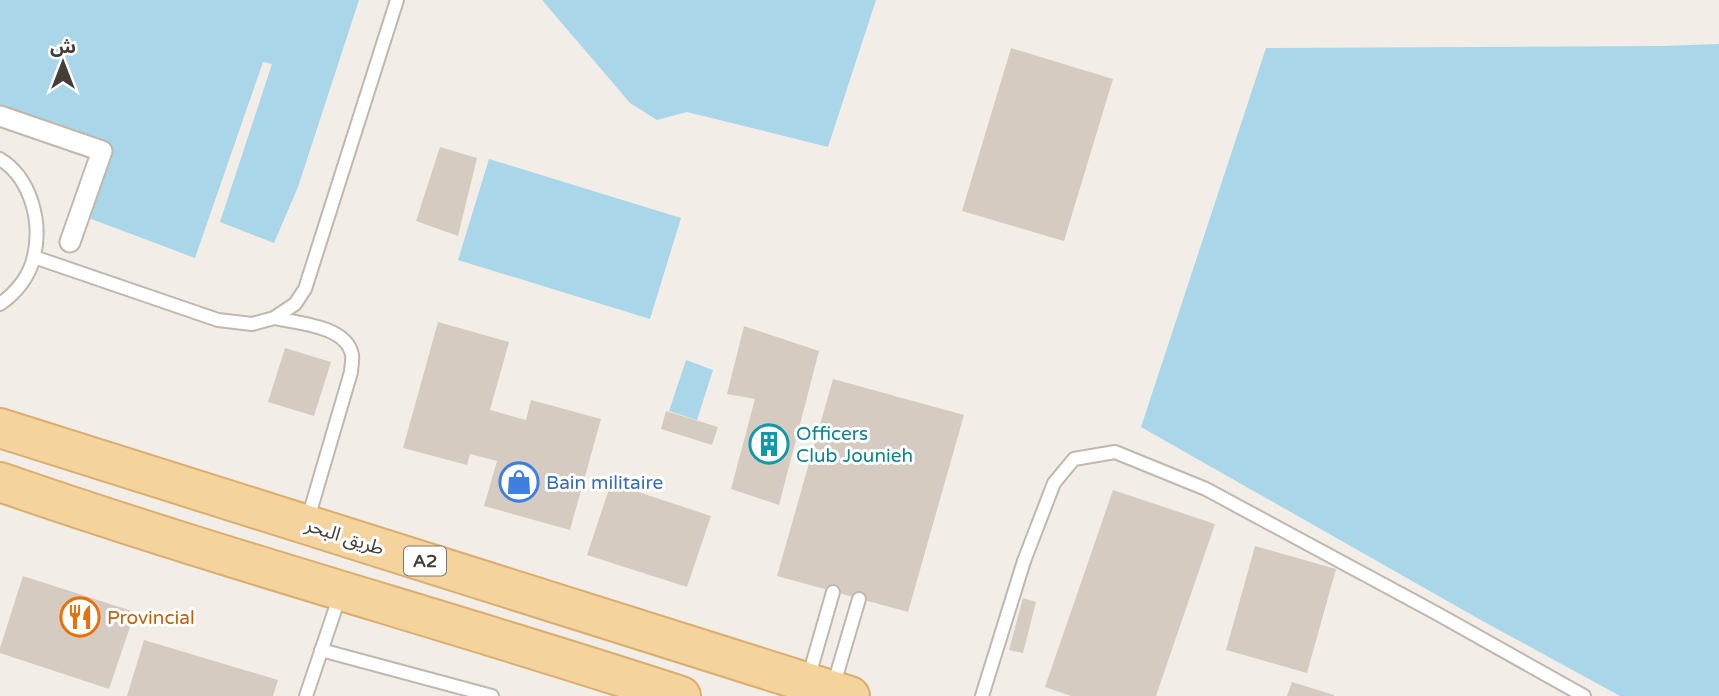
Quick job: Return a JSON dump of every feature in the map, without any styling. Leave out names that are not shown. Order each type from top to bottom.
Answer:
[{"type":"main road","name":"طريق البحر","points":[[0,428],[829,690]]},
{"type":"main road","points":[[0,482],[105,518],[515,642],[681,696]]},
{"type":"main road","points":[[286,574],[307,524]]},
{"type":"street","points":[[0,116],[102,150],[70,242]]},
{"type":"lane","points":[[34,257],[218,320],[252,324],[274,318],[295,304],[306,289],[397,0]]},
{"type":"lane","points":[[0,159],[8,164],[24,184],[33,206],[37,232],[34,257],[19,287],[0,304]]},
{"type":"lane","points":[[274,318],[323,328],[344,338],[352,355],[351,372],[307,524]]},
{"type":"lane","points":[[982,696],[1024,561],[1054,483],[1074,459],[1115,452],[1206,489],[1584,696]]},
{"type":"lane","points":[[306,696],[341,591]]},
{"type":"lane","points":[[829,690],[833,592]]},
{"type":"lane","points":[[829,690],[859,599]]},
{"type":"lane","points":[[321,650],[492,696]]},
{"type":"water","points":[[0,0],[359,0],[298,187],[274,243],[220,222],[272,64],[263,62],[195,258],[86,217],[110,149],[0,111]]},
{"type":"water","points":[[542,0],[876,0],[828,147],[687,112],[657,120],[630,103]]},
{"type":"water","points":[[1719,44],[1719,696],[1620,696],[1141,427],[1266,48]]},
{"type":"water","points":[[489,159],[681,218],[650,319],[458,260]]},
{"type":"water","points":[[686,360],[713,370],[697,420],[669,411]]},
{"type":"building","points":[[1011,48],[1113,79],[1064,241],[962,211]]},
{"type":"building","points":[[440,147],[477,158],[458,236],[416,221]]},
{"type":"building","points":[[438,322],[509,342],[490,410],[526,420],[531,400],[601,419],[570,530],[484,506],[497,461],[470,454],[467,465],[403,448]]},
{"type":"building","name":"Officers Club Jounieh","points":[[744,326],[819,351],[779,505],[731,489],[755,399],[727,394]]},
{"type":"building","points":[[285,348],[331,362],[314,416],[268,402]]},
{"type":"building","points":[[833,379],[964,415],[908,612],[777,576]]},
{"type":"building","points":[[666,411],[718,427],[712,445],[661,429]]},
{"type":"building","points":[[611,483],[711,516],[687,587],[587,555]]},
{"type":"building","points":[[1113,490],[1215,524],[1156,696],[1071,696],[1045,687]]},
{"type":"building","points":[[1255,546],[1336,569],[1307,673],[1226,650]]},
{"type":"building","points":[[23,576],[135,612],[109,689],[0,653]]},
{"type":"building","points":[[1023,598],[1036,602],[1023,653],[1009,650]]},
{"type":"building","points":[[144,640],[278,680],[273,696],[127,696]]},
{"type":"building","points":[[1292,682],[1334,695],[1334,696],[1287,696]]},
{"type":"place","name":"Officers Club Jounieh","points":[[769,444]]},
{"type":"place","name":"Bain militaire","points":[[519,482]]},
{"type":"place","name":"Provincial","points":[[80,617]]}]
